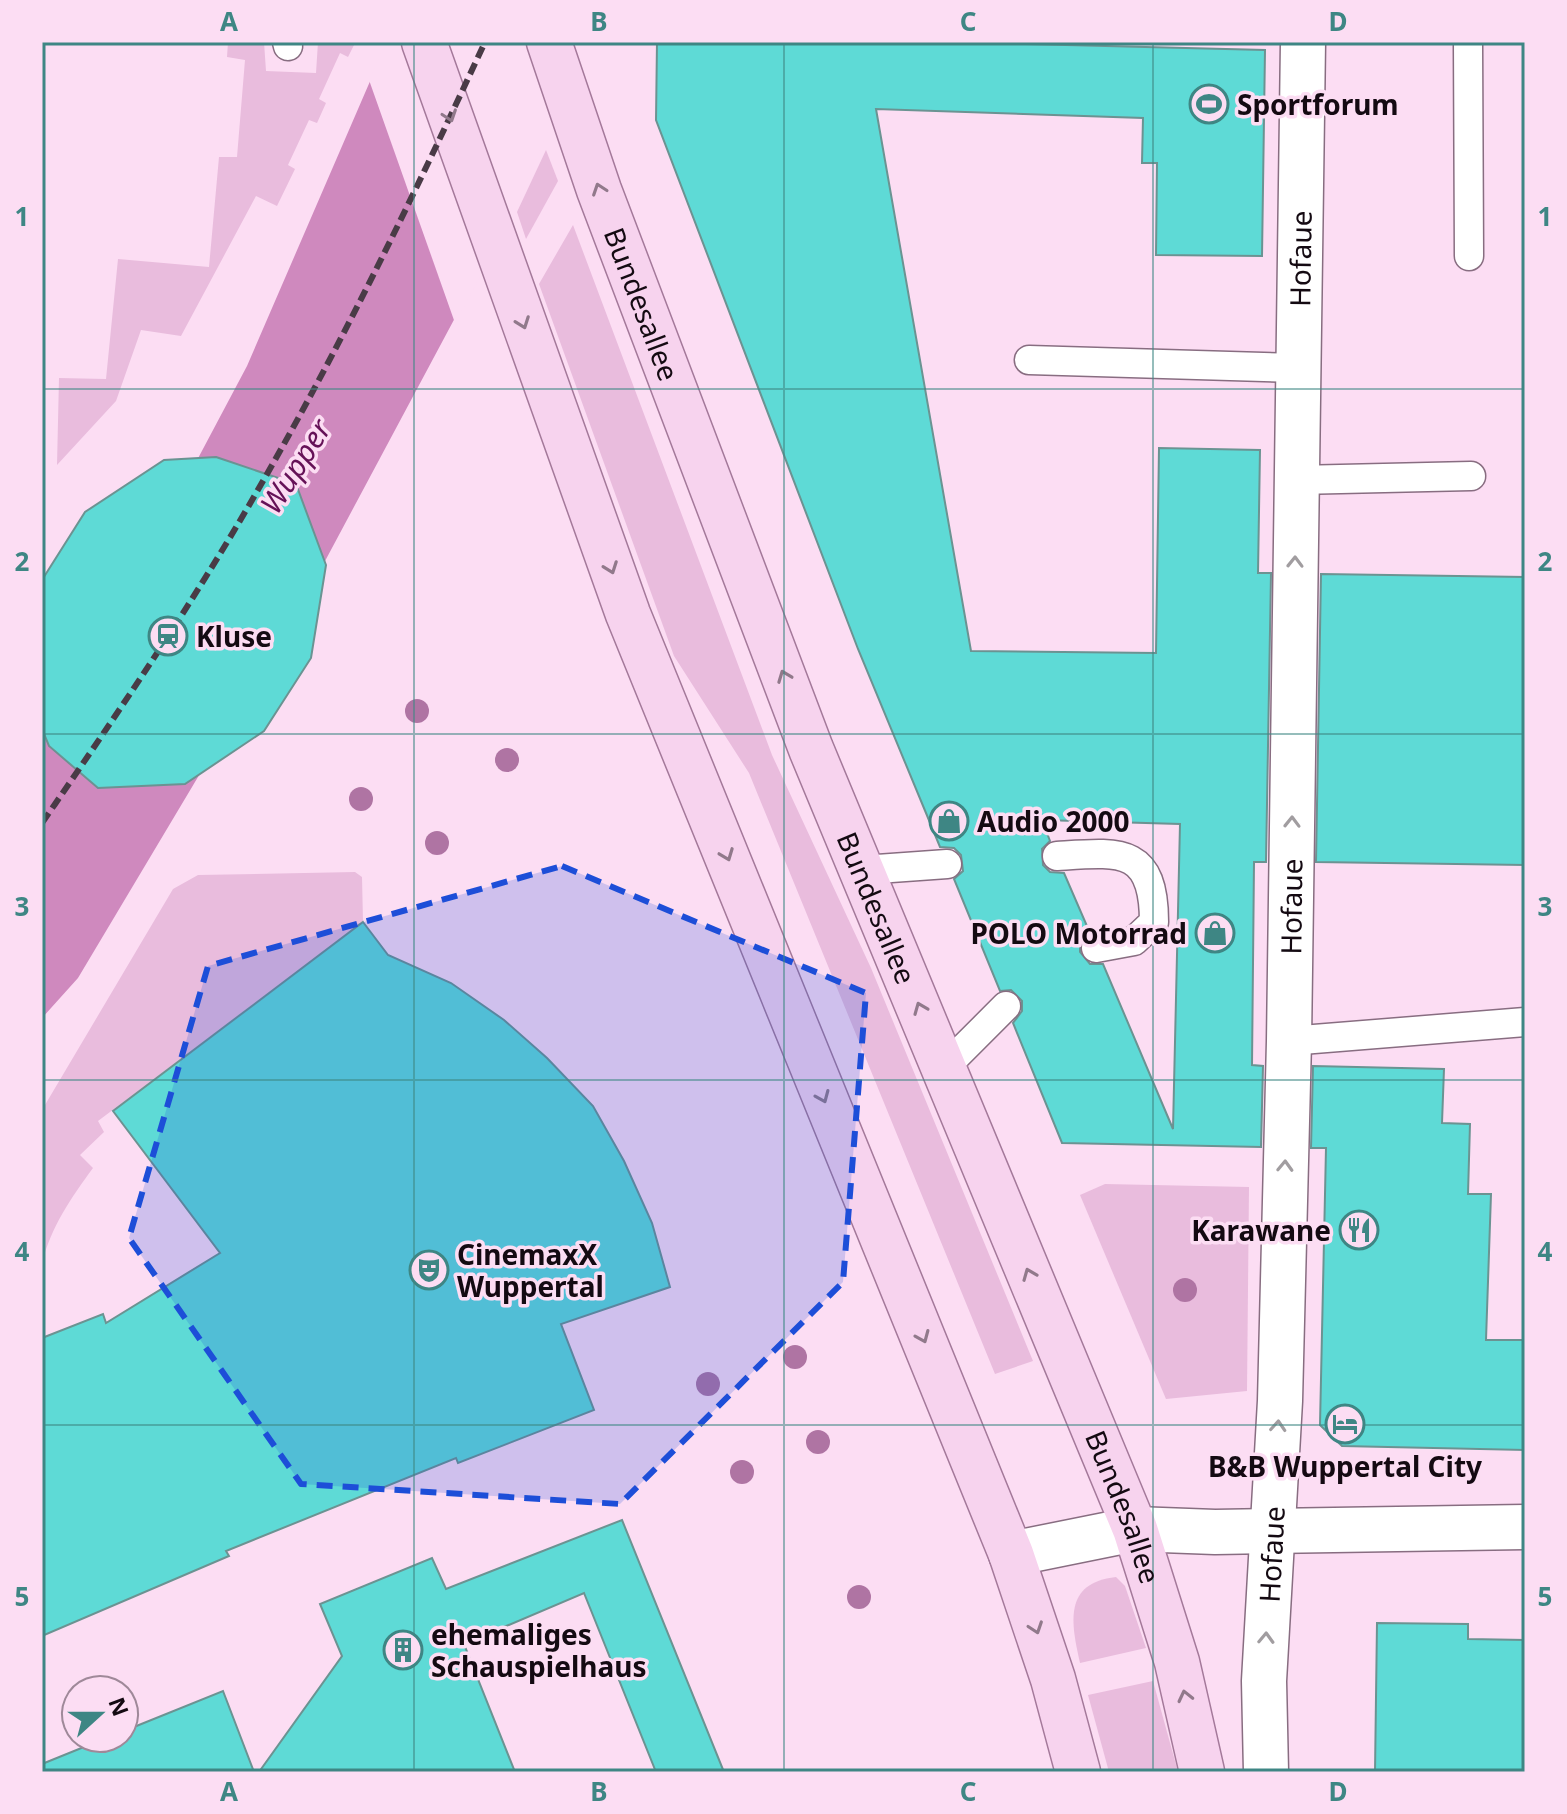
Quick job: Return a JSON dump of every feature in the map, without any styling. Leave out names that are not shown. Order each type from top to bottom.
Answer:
[{"type":"main road","points":[[424,42],[628,614],[1011,1554],[1053,1679],[1078,1772]]},
{"type":"main road","name":"Bundesallee","points":[[549,42],[599,190],[811,749],[1135,1529],[1177,1662],[1202,1772]]},
{"type":"street","name":"Hofaue","points":[[1266,1772],[1264,1681],[1280,1401],[1289,1041],[1303,42]]},
{"type":"street","points":[[1011,1554],[1135,1529],[1271,1532],[1525,1527]]},
{"type":"lane","points":[[1468,42],[1469,256]]},
{"type":"lane","points":[[1029,360],[1298,368]]},
{"type":"lane","points":[[1297,480],[1471,476]]},
{"type":"lane","points":[[1057,856],[1109,853],[1138,863],[1154,890],[1154,922],[1134,941],[1096,948]]},
{"type":"lane","points":[[863,870],[947,864]]},
{"type":"lane","points":[[945,1067],[1006,1006]]},
{"type":"lane","points":[[1289,1041],[1525,1022]]},
{"type":"highlighted area","points":[[562,866],[866,993],[843,1282],[620,1504],[301,1484],[129,1238],[208,966]]},
{"type":"shaded area","points":[[228,42],[264,42],[266,71],[316,73],[318,42],[355,43],[348,57],[340,53],[319,99],[326,103],[317,123],[309,120],[288,165],[295,169],[277,206],[256,196],[181,336],[141,330],[116,401],[57,465],[59,378],[106,379],[118,259],[209,267],[219,157],[237,157],[245,60],[227,57]]},
{"type":"shaded area","points":[[546,150],[558,181],[526,239],[517,212]]},
{"type":"shaded area","points":[[573,225],[772,755],[871,968],[1033,1361],[995,1374],[749,773],[674,656],[539,284]]},
{"type":"shaded area","points":[[355,872],[362,877],[363,922],[98,1121],[104,1132],[80,1155],[93,1168],[56,1225],[42,1263],[42,1110],[173,889],[198,875]]},
{"type":"shaded area","points":[[1105,1184],[1249,1187],[1247,1391],[1166,1399],[1080,1195]]},
{"type":"shaded area","points":[[1116,1577],[1125,1586],[1146,1648],[1080,1663],[1073,1620],[1079,1596],[1087,1587]]},
{"type":"shaded area","points":[[1153,1681],[1178,1772],[1109,1772],[1088,1695]]},
{"type":"water","name":"Wupper","points":[[387,42],[495,243],[309,591],[78,978],[42,1018],[42,712],[143,562],[247,366]]},
{"type":"pier","points":[[386,42],[588,42],[498,244],[455,323],[369,80]]},
{"type":"building","points":[[657,42],[942,42],[1265,50],[1262,256],[1156,255],[1157,163],[1142,163],[1143,118],[876,109],[971,651],[1156,653],[1159,448],[1260,450],[1258,573],[1271,573],[1266,862],[1254,862],[1252,1065],[1263,1066],[1261,1147],[1062,1143],[1013,1023],[1022,1011],[1022,1001],[1011,990],[1000,991],[954,879],[963,871],[961,855],[954,848],[940,847],[858,649],[656,120]],"holes":[[[1042,820],[1180,824],[1173,1129],[1103,964],[1090,964],[1080,952],[1080,942],[1090,933],[1064,873],[1050,872],[1043,865],[1042,849],[1050,841]]]},
{"type":"building","name":"Kluse","points":[[216,457],[296,484],[326,565],[311,658],[264,731],[185,784],[98,788],[49,746],[42,729],[42,580],[85,512],[164,460]]},
{"type":"building","points":[[1321,574],[1525,577],[1525,865],[1316,862]]},
{"type":"building","name":"CinemaxX Wuppertal","points":[[363,922],[388,955],[451,983],[504,1020],[547,1058],[593,1106],[624,1161],[652,1223],[670,1287],[561,1324],[594,1410],[458,1463],[456,1458],[226,1551],[229,1556],[42,1636],[42,1338],[103,1314],[106,1323],[220,1253],[113,1111]]},
{"type":"building","points":[[1313,1066],[1444,1069],[1442,1123],[1470,1124],[1468,1194],[1491,1194],[1486,1340],[1525,1340],[1525,1450],[1342,1446],[1320,1425],[1326,1148],[1311,1148]]},
{"type":"building","name":"ehemaliges Schauspielhaus","points":[[622,1520],[724,1772],[656,1772],[584,1593],[464,1644],[515,1772],[259,1772],[342,1656],[320,1604],[432,1558],[446,1589]]},
{"type":"building","points":[[1377,1623],[1468,1624],[1468,1639],[1525,1640],[1525,1772],[1375,1772]]},
{"type":"building","points":[[223,1691],[254,1772],[42,1772],[42,1764],[67,1754],[140,1754],[140,1725]]},
{"type":"railway","points":[[42,823],[184,612],[263,481],[379,264],[485,42]]},
{"type":"place","name":"Sportforum","points":[[1209,104]]},
{"type":"place","name":"Kluse","points":[[168,636]]},
{"type":"place","name":"Audio 2000","points":[[949,821]]},
{"type":"place","name":"POLO Motorrad","points":[[1215,933]]},
{"type":"place","name":"Karawane","points":[[1359,1230]]},
{"type":"place","name":"CinemaxX Wuppertal","points":[[429,1270]]},
{"type":"place","name":"B&B Wuppertal City","points":[[1345,1424]]},
{"type":"place","name":"ehemaliges Schauspielhaus","points":[[403,1650]]}]
